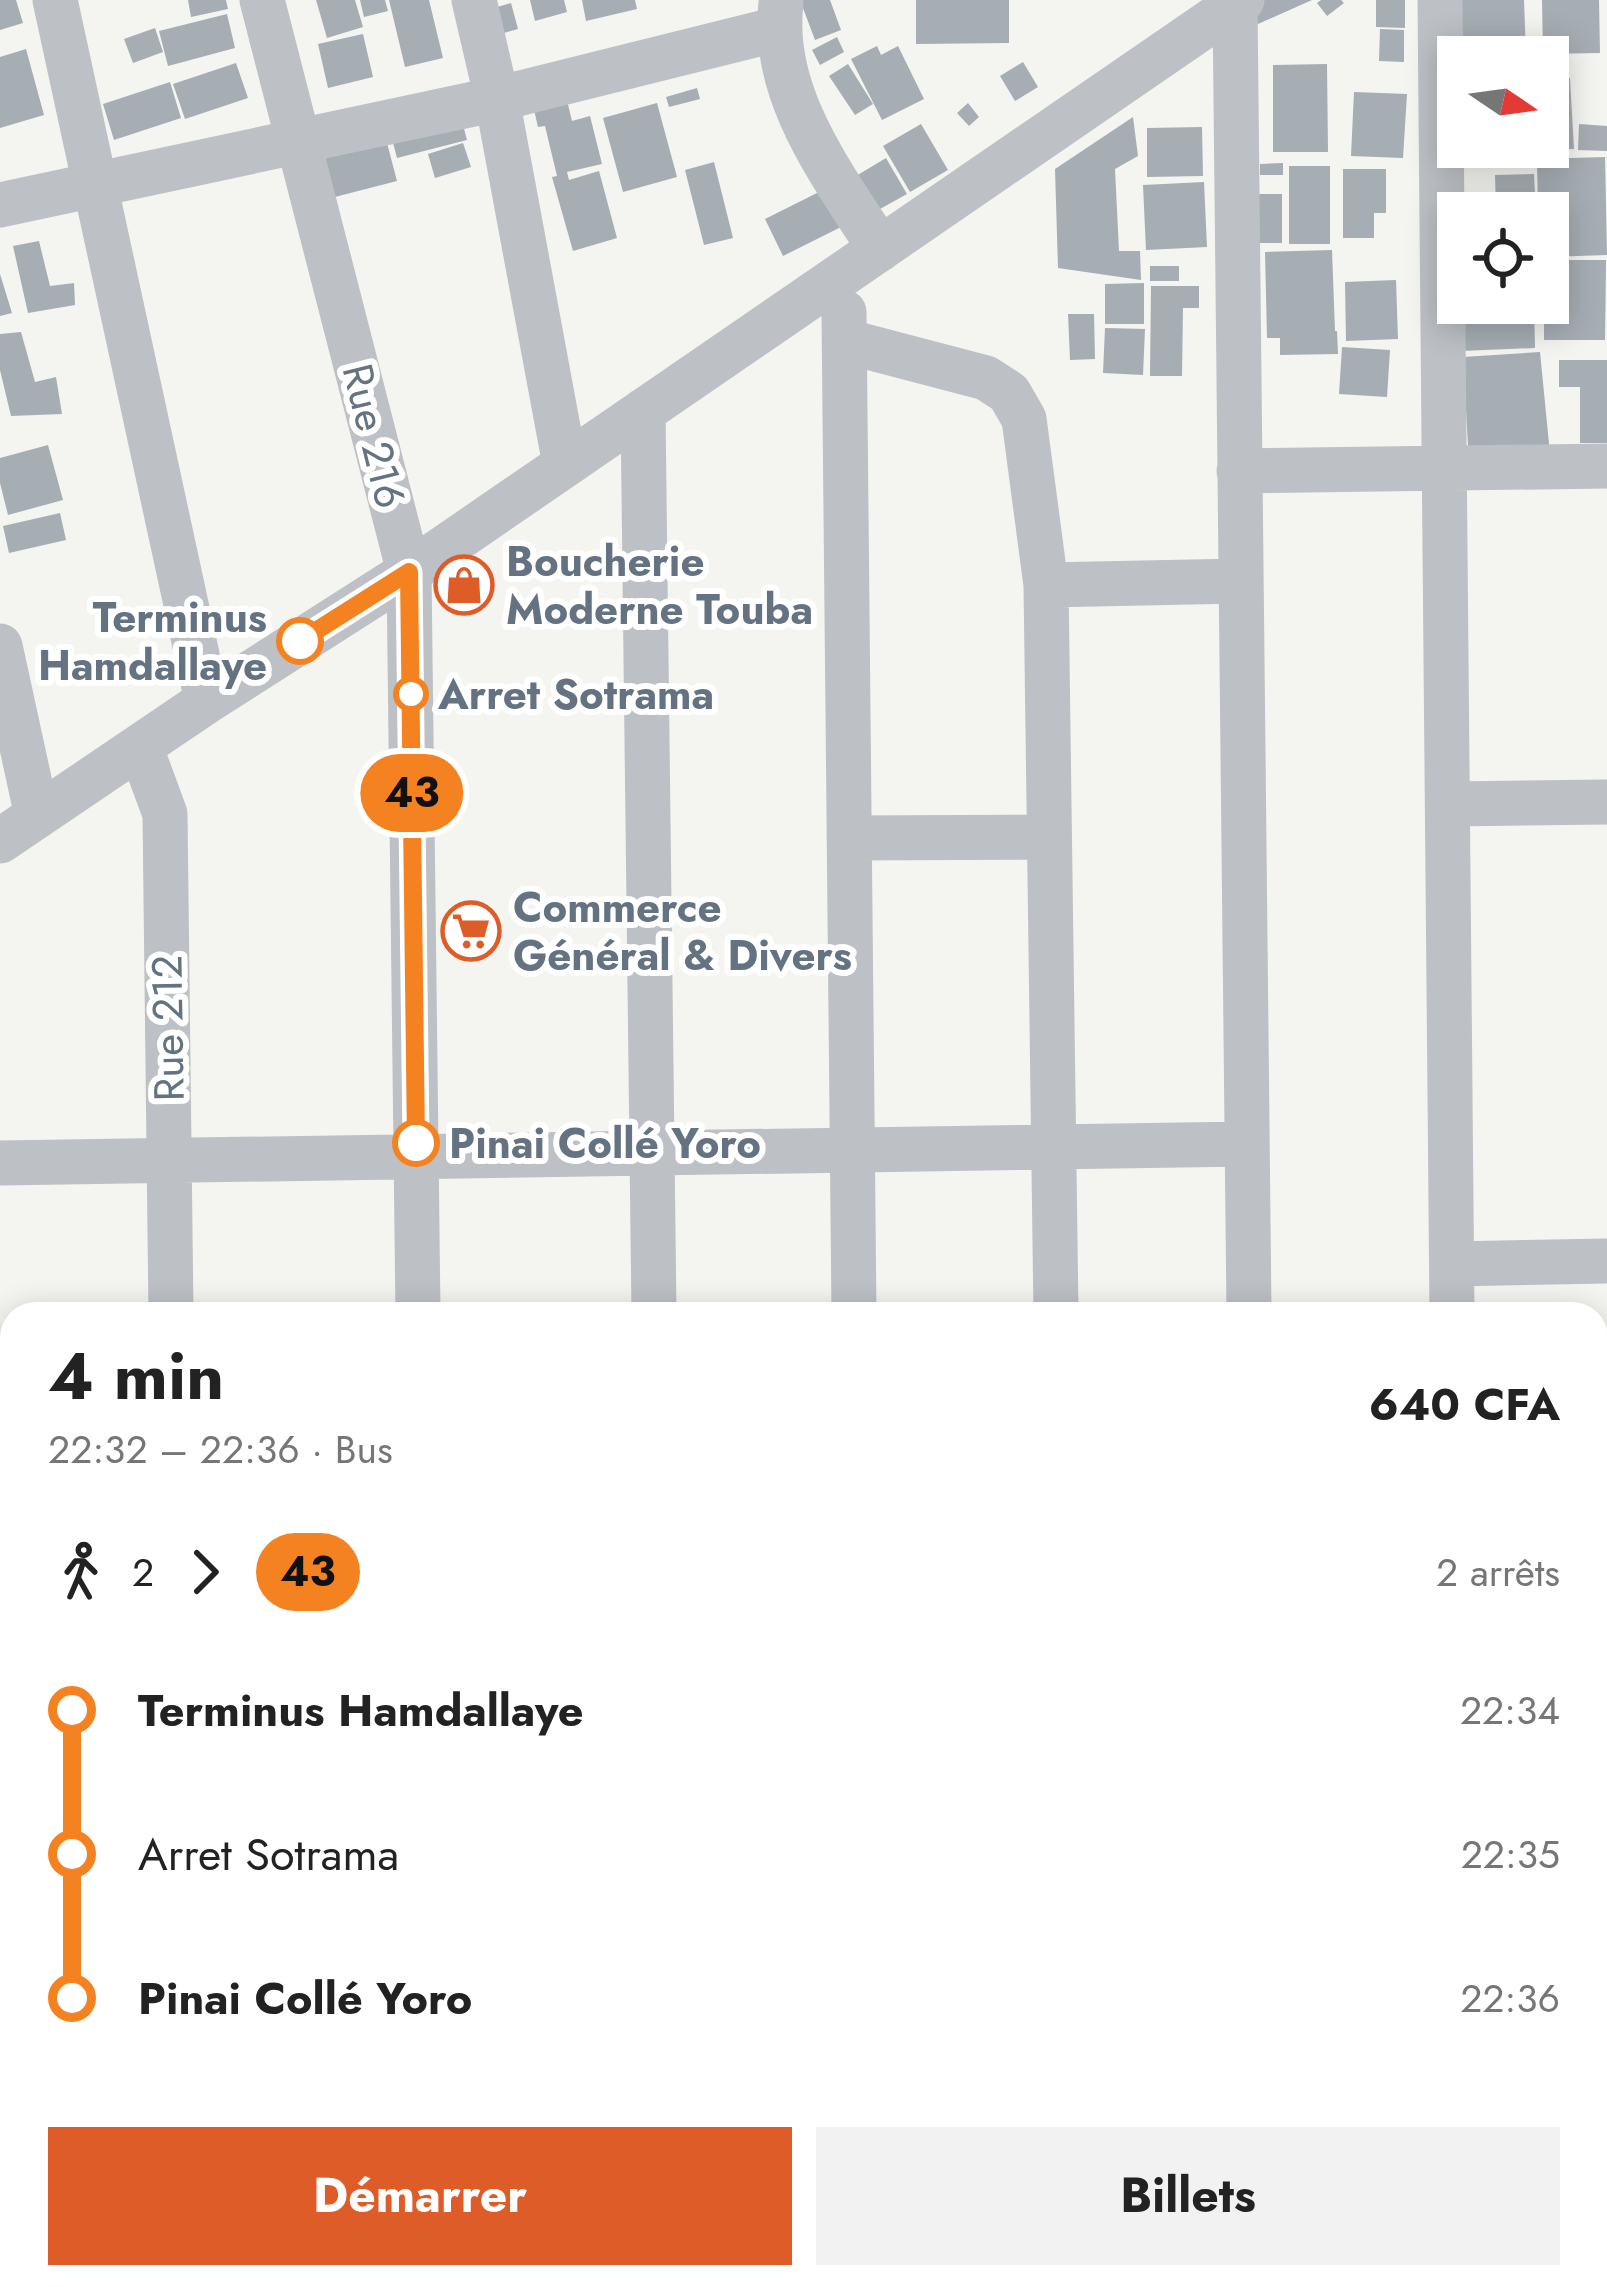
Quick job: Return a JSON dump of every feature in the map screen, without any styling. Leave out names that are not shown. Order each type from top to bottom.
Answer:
[{"type":"street","points":[[55,0],[207,700]]},
{"type":"street","name":"Rue 216","points":[[262,0],[409,572],[418,1302]]},
{"type":"street","points":[[474,0],[565,464]]},
{"type":"street","points":[[1440,0],[1452,1302]]},
{"type":"street","points":[[0,646],[19,828],[207,700],[409,572],[862,261],[1219,8]]},
{"type":"street","points":[[1219,8],[1239,471],[1249,1302]]},
{"type":"street","points":[[0,205],[497,99],[780,15],[793,100],[818,149],[862,261],[845,340],[854,1302]]},
{"type":"street","points":[[845,340],[986,378],[1009,393],[1024,418],[1046,585],[1055,1302]]},
{"type":"street","points":[[643,411],[654,1302]]},
{"type":"street","points":[[1239,471],[1607,466]]},
{"type":"street","points":[[1046,585],[1240,581]]},
{"type":"street","name":"Rue 212","points":[[140,746],[165,814],[171,1302]]},
{"type":"street","points":[[1448,804],[1607,802]]},
{"type":"street","points":[[849,838],[1049,837]]},
{"type":"street","points":[[0,1163],[1247,1144]]},
{"type":"street","points":[[1452,1264],[1607,1261]]},
{"type":"building","points":[[0,0],[16,0],[23,23],[0,30]]},
{"type":"building","points":[[188,0],[226,0],[228,9],[191,17]]},
{"type":"building","points":[[316,0],[355,0],[363,27],[327,38]]},
{"type":"building","points":[[360,0],[385,0],[388,11],[364,17]]},
{"type":"building","points":[[389,0],[429,0],[443,58],[405,67]]},
{"type":"building","points":[[530,0],[564,0],[567,12],[535,21]]},
{"type":"building","points":[[582,0],[635,0],[637,9],[586,21]]},
{"type":"building","points":[[800,0],[830,0],[841,30],[815,40]]},
{"type":"building","points":[[916,0],[1009,0],[1009,43],[916,44]]},
{"type":"building","points":[[1312,0],[1258,24],[1248,2]]},
{"type":"building","points":[[1376,0],[1405,0],[1405,28],[1376,27]]},
{"type":"building","points":[[1461,0],[1524,0],[1525,36],[1462,36]]},
{"type":"building","points":[[1542,0],[1599,0],[1600,53],[1569,54],[1569,36],[1543,36]]},
{"type":"building","points":[[511,3],[518,29],[493,36],[487,10]]},
{"type":"building","points":[[1317,3],[1344,3],[1327,16]]},
{"type":"building","points":[[227,14],[235,48],[168,66],[159,31]]},
{"type":"building","points":[[155,28],[163,52],[133,63],[124,39]]},
{"type":"building","points":[[1380,29],[1404,30],[1404,62],[1379,61]]},
{"type":"building","points":[[363,34],[373,77],[328,88],[318,44]]},
{"type":"building","points":[[837,37],[844,52],[820,65],[812,50]]},
{"type":"building","points":[[877,46],[881,55],[898,46],[924,99],[882,120],[851,59]]},
{"type":"building","points":[[26,49],[44,115],[0,128],[0,57]]},
{"type":"building","points":[[1023,62],[1038,87],[1015,101],[1000,76]]},
{"type":"building","points":[[236,63],[248,98],[185,119],[173,84]]},
{"type":"building","points":[[848,64],[873,104],[855,115],[829,76]]},
{"type":"building","points":[[1327,64],[1328,152],[1273,152],[1273,65]]},
{"type":"building","points":[[1569,78],[1574,149],[1569,149]]},
{"type":"building","points":[[170,82],[181,118],[114,140],[103,104]]},
{"type":"building","points":[[697,88],[700,99],[669,107],[666,97]]},
{"type":"building","points":[[565,92],[572,121],[590,116],[602,164],[567,172],[569,180],[599,171],[617,238],[573,251],[552,177],[557,176],[545,126],[538,127],[532,101]]},
{"type":"building","points":[[1354,92],[1407,94],[1403,158],[1351,156]]},
{"type":"building","points":[[657,103],[677,177],[623,192],[603,118]]},
{"type":"building","points":[[968,103],[979,117],[969,126],[957,113]]},
{"type":"building","points":[[1133,117],[1138,156],[1115,169],[1119,251],[1140,251],[1141,280],[1058,268],[1055,169]]},
{"type":"building","points":[[462,121],[467,140],[397,158],[392,139]]},
{"type":"building","points":[[921,124],[948,170],[910,192],[883,146]]},
{"type":"building","points":[[1579,124],[1607,126],[1607,151],[1578,150]]},
{"type":"building","points":[[1202,127],[1203,176],[1147,177],[1147,128]]},
{"type":"building","points":[[387,143],[397,181],[331,198],[322,159]]},
{"type":"building","points":[[463,143],[471,167],[435,178],[428,154]]},
{"type":"building","points":[[1605,157],[1607,255],[1569,256],[1569,192],[1538,192],[1537,168],[1569,168],[1569,158]]},
{"type":"building","points":[[886,158],[907,194],[871,214],[851,179]]},
{"type":"building","points":[[714,162],[733,238],[704,245],[685,170]]},
{"type":"building","points":[[1283,163],[1283,175],[1260,175],[1260,164]]},
{"type":"building","points":[[1289,166],[1330,166],[1330,244],[1289,244]]},
{"type":"building","points":[[1343,169],[1386,169],[1386,213],[1374,213],[1374,238],[1343,238]]},
{"type":"building","points":[[1534,174],[1535,192],[1495,192],[1495,175]]},
{"type":"building","points":[[1204,182],[1207,247],[1146,250],[1143,185]]},
{"type":"building","points":[[825,189],[843,226],[783,256],[765,219]]},
{"type":"building","points":[[1257,194],[1282,194],[1282,243],[1258,243]]},
{"type":"building","points":[[39,241],[50,286],[74,283],[75,305],[28,313],[13,246]]},
{"type":"building","points":[[1332,250],[1338,354],[1280,355],[1280,338],[1267,338],[1265,252]]},
{"type":"building","points":[[1569,260],[1606,260],[1605,340],[1544,340],[1544,324],[1569,324]]},
{"type":"building","points":[[1150,266],[1179,266],[1179,281],[1150,281]]},
{"type":"building","points":[[0,274],[12,313],[0,316]]},
{"type":"building","points":[[1396,280],[1398,339],[1346,341],[1345,282]]},
{"type":"building","points":[[1144,283],[1144,324],[1105,324],[1105,284]]},
{"type":"building","points":[[1151,286],[1199,286],[1199,308],[1183,308],[1182,376],[1150,376]]},
{"type":"building","points":[[1068,314],[1094,314],[1095,359],[1070,360]]},
{"type":"building","points":[[1460,324],[1534,324],[1535,348],[1461,351]]},
{"type":"building","points":[[1105,328],[1145,329],[1143,375],[1103,373]]},
{"type":"building","points":[[21,332],[35,382],[56,377],[62,414],[11,416],[0,370],[0,334]]},
{"type":"building","points":[[1342,347],[1390,350],[1387,397],[1339,394]]},
{"type":"building","points":[[1540,352],[1550,454],[1469,463],[1463,357]]},
{"type":"building","points":[[1559,360],[1607,360],[1607,443],[1580,443],[1580,387],[1559,387]]},
{"type":"building","points":[[48,445],[63,500],[8,515],[0,458]]},
{"type":"building","points":[[60,513],[66,540],[9,553],[3,526]]},
{"type":"bus line","name":"43","points":[[300,641],[409,572],[416,1143]]},
{"type":"place","name":"Boucherie Moderne Touba","points":[[464,585]]},
{"type":"place","name":"Terminus Hamdallaye","points":[[300,641]]},
{"type":"place","name":"Arret Sotrama","points":[[411,694]]},
{"type":"place","name":"Commerce Général & Divers","points":[[471,931]]},
{"type":"place","name":"Pinai Collé Yoro","points":[[416,1143]]}]
